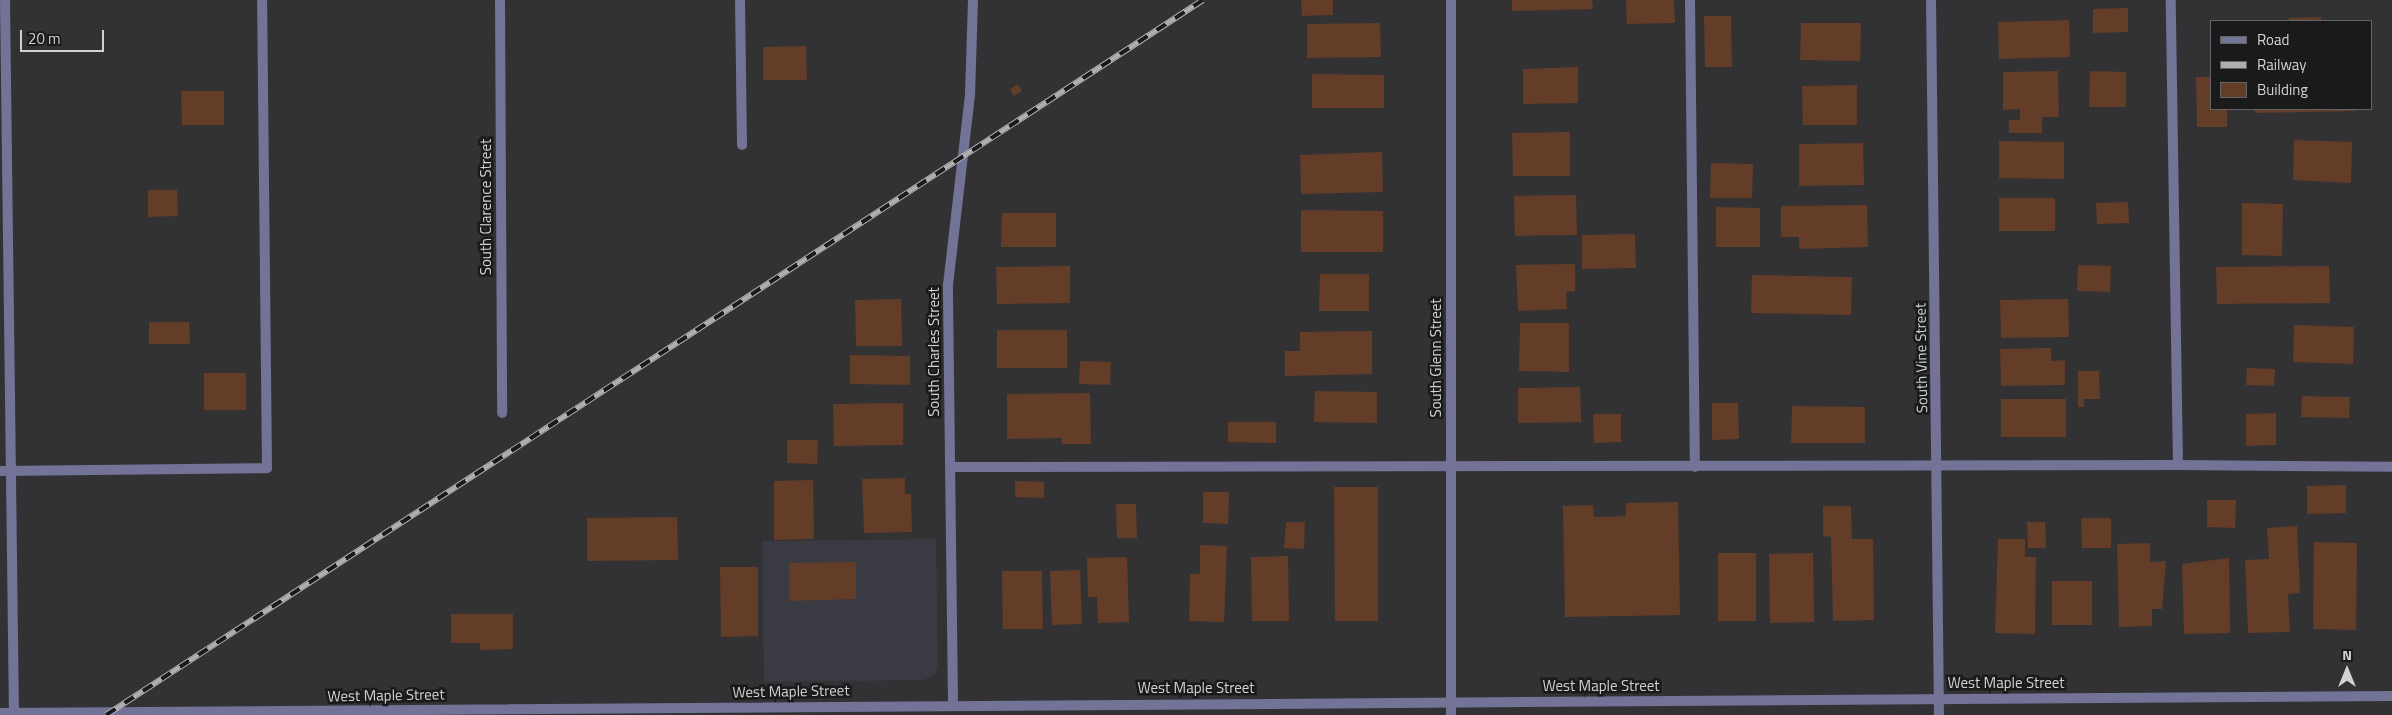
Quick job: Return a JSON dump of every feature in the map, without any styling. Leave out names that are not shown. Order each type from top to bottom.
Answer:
[{"type":"street","points":[[5,0],[14,713]]},
{"type":"street","points":[[0,471],[267,468],[262,0]]},
{"type":"street","name":"South Clarence Street","points":[[500,0],[502,413]]},
{"type":"street","points":[[740,0],[742,144]]},
{"type":"street","name":"South Charles Street","points":[[953,704],[948,285],[970,95],[973,0]]},
{"type":"street","name":"South Glenn Street","points":[[1451,0],[1451,715]]},
{"type":"street","points":[[1690,0],[1695,467]]},
{"type":"street","name":"South Vine Street","points":[[1932,0],[1939,715]]},
{"type":"street","points":[[2171,0],[2178,465]]},
{"type":"street","points":[[950,467],[1938,468],[2178,465],[2392,467]]},
{"type":"street","name":"West Maple Street","points":[[0,713],[824,710],[953,704],[2392,696]]},
{"type":"shaded area","points":[[936,539],[938,668],[934,675],[924,680],[764,682],[762,541]]},
{"type":"building","points":[[1301,0],[1333,0],[1333,15],[1302,16]]},
{"type":"building","points":[[1512,0],[1592,0],[1593,9],[1512,11]]},
{"type":"building","points":[[1626,0],[1674,0],[1675,23],[1627,24]]},
{"type":"building","points":[[2128,8],[2128,32],[2093,33],[2093,9]]},
{"type":"building","points":[[1704,16],[1731,16],[1732,67],[1705,67]]},
{"type":"building","points":[[2321,17],[2321,20],[2289,20],[2289,18]]},
{"type":"building","points":[[2069,20],[2070,57],[1999,59],[1998,22]]},
{"type":"building","points":[[1380,23],[1381,57],[1307,58],[1307,24]]},
{"type":"building","points":[[1801,23],[1861,23],[1860,61],[1800,60]]},
{"type":"building","points":[[806,46],[807,80],[763,80],[763,47]]},
{"type":"building","points":[[1578,67],[1578,103],[1523,104],[1523,69]]},
{"type":"building","points":[[2058,71],[2059,117],[2042,117],[2042,133],[2009,133],[2009,120],[2020,120],[2020,109],[2003,110],[2003,72]]},
{"type":"building","points":[[2090,71],[2126,72],[2126,107],[2089,107]]},
{"type":"building","points":[[1312,74],[1384,75],[1384,108],[1312,108]]},
{"type":"building","points":[[2196,77],[2210,77],[2210,110],[2227,110],[2227,127],[2197,127]]},
{"type":"building","points":[[1018,84],[1022,91],[1014,96],[1010,89]]},
{"type":"building","points":[[1857,85],[1857,125],[1803,125],[1802,86]]},
{"type":"building","points":[[181,91],[224,91],[224,125],[182,125]]},
{"type":"building","points":[[2255,110],[2355,110],[2355,111],[2255,113]]},
{"type":"building","points":[[1570,132],[1570,176],[1513,176],[1512,133]]},
{"type":"building","points":[[2294,140],[2352,142],[2351,183],[2293,180]]},
{"type":"building","points":[[1999,141],[2064,142],[2064,179],[1999,178]]},
{"type":"building","points":[[1863,143],[1864,185],[1799,186],[1799,144]]},
{"type":"building","points":[[1382,152],[1383,192],[1301,194],[1300,155]]},
{"type":"building","points":[[1711,163],[1753,164],[1752,198],[1710,198]]},
{"type":"building","points":[[148,190],[177,190],[178,216],[148,217]]},
{"type":"building","points":[[1576,195],[1577,235],[1515,236],[1514,196]]},
{"type":"building","points":[[1999,198],[2055,198],[2055,231],[1999,231]]},
{"type":"building","points":[[2128,202],[2129,223],[2097,224],[2096,203]]},
{"type":"building","points":[[2242,203],[2283,204],[2282,256],[2242,255]]},
{"type":"building","points":[[1867,205],[1868,247],[1799,249],[1799,237],[1781,237],[1781,206]]},
{"type":"building","points":[[1716,207],[1760,208],[1760,247],[1716,247]]},
{"type":"building","points":[[1301,210],[1383,211],[1383,252],[1301,252]]},
{"type":"building","points":[[1002,213],[1056,213],[1056,247],[1001,247]]},
{"type":"building","points":[[1635,234],[1636,268],[1582,269],[1582,235]]},
{"type":"building","points":[[1575,264],[1575,291],[1566,292],[1567,309],[1518,311],[1516,265]]},
{"type":"building","points":[[2078,265],[2111,266],[2110,292],[2077,291]]},
{"type":"building","points":[[1070,266],[1070,303],[997,304],[996,267]]},
{"type":"building","points":[[2329,266],[2330,303],[2217,304],[2216,267]]},
{"type":"building","points":[[1320,274],[1369,274],[1369,311],[1319,311]]},
{"type":"building","points":[[1752,275],[1852,277],[1851,315],[1751,313]]},
{"type":"building","points":[[901,299],[902,346],[856,346],[855,300]]},
{"type":"building","points":[[2068,299],[2069,337],[2001,338],[2000,300]]},
{"type":"building","points":[[149,322],[189,322],[190,344],[149,344]]},
{"type":"building","points":[[1520,323],[1569,323],[1569,372],[1519,371]]},
{"type":"building","points":[[2294,325],[2354,327],[2353,364],[2293,362]]},
{"type":"building","points":[[997,330],[1067,330],[1067,368],[997,368]]},
{"type":"building","points":[[1372,331],[1372,374],[1285,376],[1285,351],[1300,351],[1300,332]]},
{"type":"building","points":[[2051,348],[2051,361],[2065,360],[2065,385],[2001,386],[2000,349]]},
{"type":"building","points":[[850,355],[910,356],[910,385],[850,384]]},
{"type":"building","points":[[1080,361],[1111,362],[1110,385],[1079,384]]},
{"type":"building","points":[[2247,368],[2275,369],[2274,386],[2246,385]]},
{"type":"building","points":[[2078,371],[2099,371],[2100,399],[2084,399],[2084,407],[2078,407]]},
{"type":"building","points":[[204,373],[246,373],[246,410],[204,410]]},
{"type":"building","points":[[1580,387],[1581,422],[1518,423],[1518,388]]},
{"type":"building","points":[[1315,391],[1377,392],[1377,423],[1314,422]]},
{"type":"building","points":[[1090,393],[1091,444],[1062,444],[1061,438],[1007,439],[1007,394]]},
{"type":"building","points":[[2302,396],[2350,397],[2349,418],[2301,417]]},
{"type":"building","points":[[2001,399],[2066,399],[2066,437],[2001,437]]},
{"type":"building","points":[[903,403],[903,445],[834,446],[833,404]]},
{"type":"building","points":[[1712,403],[1738,403],[1739,439],[1712,440]]},
{"type":"building","points":[[1792,406],[1865,407],[1865,443],[1791,443]]},
{"type":"building","points":[[2276,413],[2276,445],[2246,446],[2246,414]]},
{"type":"building","points":[[1593,414],[1621,414],[1621,442],[1594,443]]},
{"type":"building","points":[[1228,422],[1276,422],[1276,443],[1228,442]]},
{"type":"building","points":[[787,440],[818,440],[817,464],[787,463]]},
{"type":"building","points":[[905,478],[905,494],[911,494],[912,532],[864,533],[862,479]]},
{"type":"building","points":[[813,480],[814,539],[774,540],[774,481]]},
{"type":"building","points":[[1015,481],[1044,482],[1044,498],[1015,497]]},
{"type":"building","points":[[2346,485],[2346,513],[2307,514],[2307,486]]},
{"type":"building","points":[[1334,487],[1378,487],[1378,621],[1335,621]]},
{"type":"building","points":[[1203,492],[1229,492],[1228,524],[1203,523]]},
{"type":"building","points":[[2207,500],[2236,500],[2235,528],[2207,527]]},
{"type":"building","points":[[1678,502],[1680,615],[1565,617],[1563,506],[1593,505],[1594,517],[1626,516],[1626,503]]},
{"type":"building","points":[[1116,504],[1136,504],[1137,538],[1117,538]]},
{"type":"building","points":[[1823,506],[1851,506],[1852,539],[1873,539],[1874,620],[1833,621],[1831,536],[1823,537]]},
{"type":"building","points":[[677,517],[678,560],[587,561],[587,518]]},
{"type":"building","points":[[2081,518],[2111,518],[2111,548],[2082,548]]},
{"type":"building","points":[[1286,522],[1305,522],[1304,549],[1284,548]]},
{"type":"building","points":[[2027,522],[2045,522],[2046,548],[2028,548]]},
{"type":"building","points":[[2297,526],[2300,593],[2288,594],[2290,632],[2248,633],[2245,560],[2269,559],[2267,528]]},
{"type":"building","points":[[1998,539],[2025,539],[2025,557],[2036,557],[2035,634],[1995,633]]},
{"type":"building","points":[[2314,542],[2357,543],[2356,630],[2313,629]]},
{"type":"building","points":[[2150,543],[2150,562],[2166,561],[2162,609],[2152,609],[2152,626],[2119,627],[2117,544]]},
{"type":"building","points":[[1200,545],[1227,546],[1224,622],[1189,621],[1190,574],[1200,574]]},
{"type":"building","points":[[1718,553],[1756,553],[1756,621],[1718,621]]},
{"type":"building","points":[[1813,553],[1814,622],[1770,623],[1769,554]]},
{"type":"building","points":[[1288,556],[1289,621],[1252,621],[1251,557]]},
{"type":"building","points":[[1127,557],[1129,622],[1098,623],[1097,597],[1088,597],[1087,558]]},
{"type":"building","points":[[2229,558],[2230,633],[2184,634],[2182,564]]},
{"type":"building","points":[[856,562],[856,599],[789,601],[789,563]]},
{"type":"building","points":[[720,567],[758,567],[758,636],[721,637]]},
{"type":"building","points":[[1080,570],[1082,624],[1052,625],[1050,571]]},
{"type":"building","points":[[1002,571],[1042,571],[1043,629],[1003,629]]},
{"type":"building","points":[[2052,581],[2092,581],[2092,625],[2052,625]]},
{"type":"building","points":[[451,614],[513,614],[513,649],[480,650],[480,643],[451,643]]},
{"type":"railway","points":[[106,715],[1203,0]]}]
